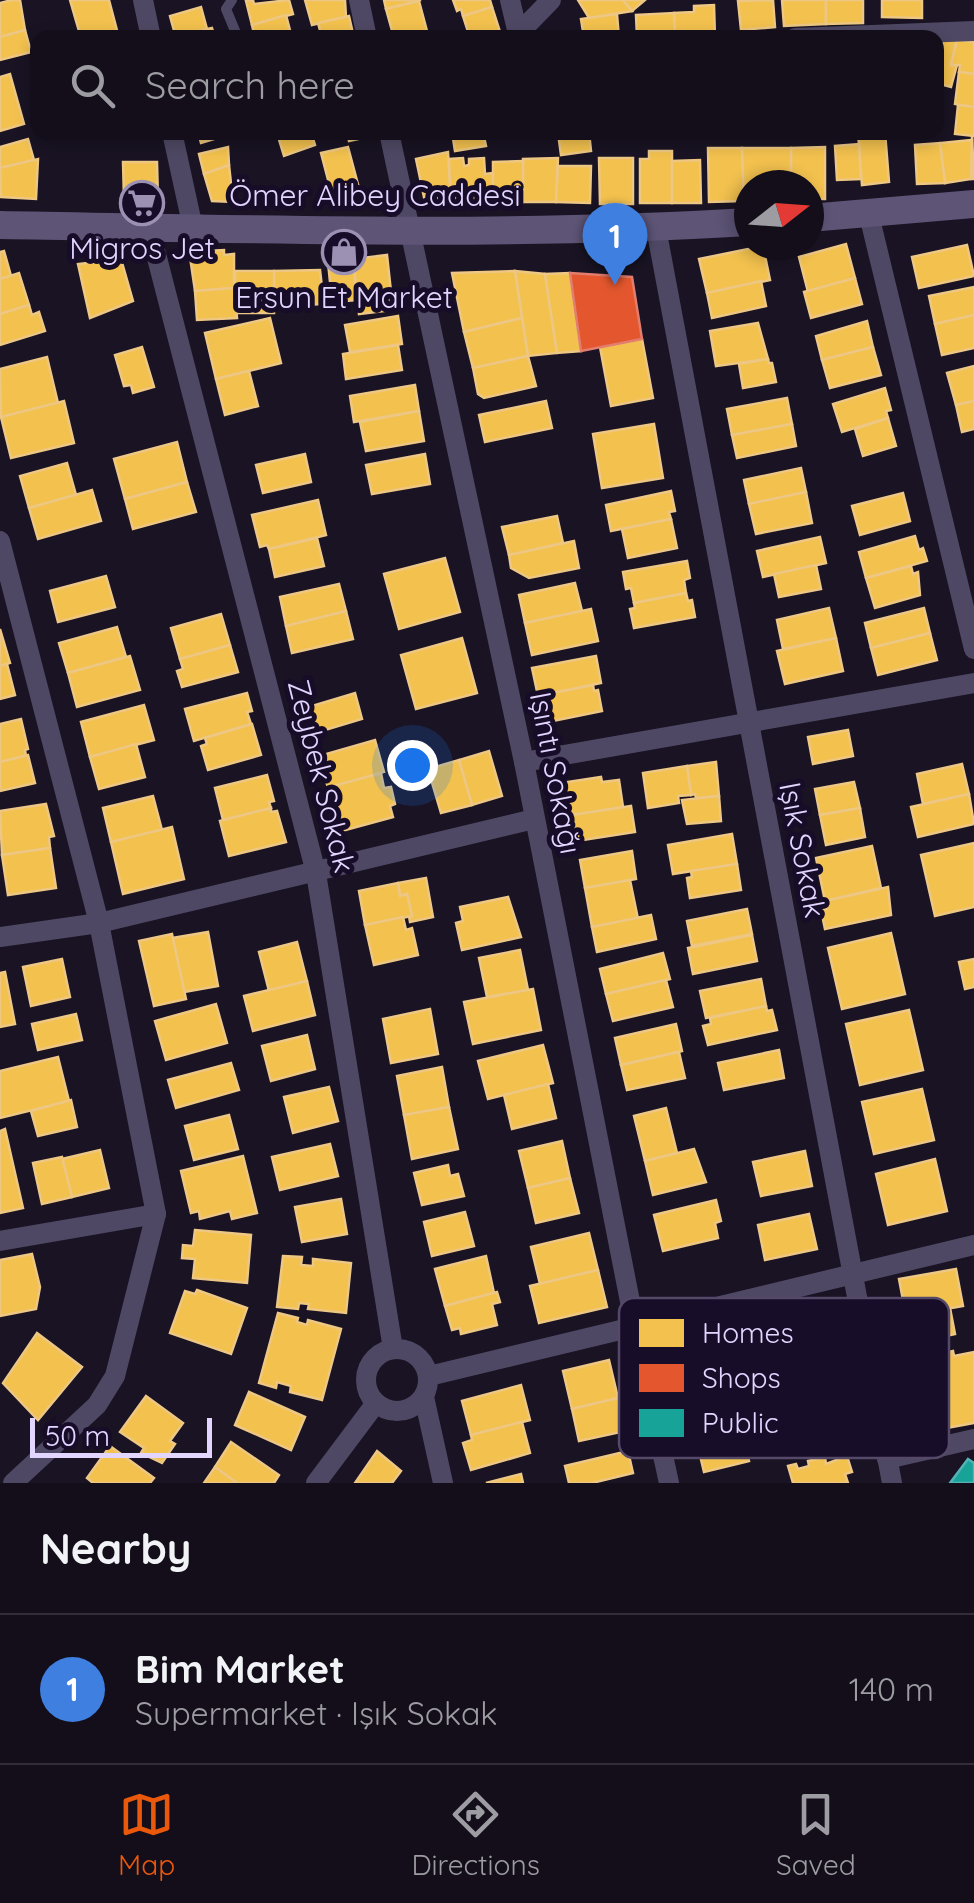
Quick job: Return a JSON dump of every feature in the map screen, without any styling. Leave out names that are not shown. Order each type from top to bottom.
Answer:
[{"type":"main road","points":[[824,217],[974,204]]},
{"type":"main road","name":"Ömer Alibey Caddesi","points":[[0,225],[410,231],[656,228],[734,223]]},
{"type":"street","points":[[143,0],[149,30]]},
{"type":"street","points":[[359,0],[366,30]]},
{"type":"street","points":[[510,0],[517,30]]},
{"type":"street","points":[[524,30],[551,0]]},
{"type":"street","points":[[944,32],[974,31]]},
{"type":"street","points":[[174,140],[193,228]]},
{"type":"street","name":"Işıntı Sokağı","points":[[390,140],[524,762],[629,1298]]},
{"type":"street","points":[[869,215],[974,649]]},
{"type":"street","name":"Zeybek Sokak","points":[[149,227],[316,874],[393,1349]]},
{"type":"street","name":"Işık Sokak","points":[[656,228],[857,1298]]},
{"type":"street","points":[[0,541],[99,923],[156,1214],[115,1376],[97,1405],[14,1483]]},
{"type":"street","points":[[524,762],[974,684]]},
{"type":"street","points":[[0,937],[99,923],[534,819]]},
{"type":"street","points":[[0,1241],[156,1214]]},
{"type":"street","points":[[756,1298],[974,1245]]},
{"type":"street","points":[[443,1483],[426,1387],[426,1366],[412,1352],[393,1349],[376,1357],[366,1374],[369,1394],[376,1403],[396,1412],[407,1410],[426,1387],[619,1333]]},
{"type":"street","points":[[316,1483],[376,1403]]},
{"type":"street","points":[[949,1445],[974,1439]]},
{"type":"street","name":"Işıntı Sokağı","points":[[664,1458],[669,1483]]},
{"type":"street","points":[[887,1459],[891,1458]]},
{"type":"street","name":"Işık Sokak","points":[[887,1459],[892,1483]]},
{"type":"lane","points":[[232,0],[226,9],[235,30]]},
{"type":"building: Homes","points":[[20,0],[25,30],[0,37],[0,3]]},
{"type":"building: Homes","points":[[70,0],[109,0],[117,30],[79,30]]},
{"type":"building: Homes","points":[[253,0],[254,4],[289,0],[293,14],[252,25],[246,1]]},
{"type":"building: Homes","points":[[305,0],[345,0],[346,17],[312,25]]},
{"type":"building: Homes","points":[[384,0],[421,0],[386,9]]},
{"type":"building: Homes","points":[[453,0],[490,0],[492,7],[463,16]]},
{"type":"building: Homes","points":[[578,0],[623,0],[632,11],[589,18]]},
{"type":"building: Homes","points":[[623,0],[645,0],[632,11]]},
{"type":"building: Homes","points":[[773,0],[775,27],[741,30],[738,1]]},
{"type":"building: Homes","points":[[782,0],[826,0],[826,24],[784,26]]},
{"type":"building: Homes","points":[[826,0],[863,0],[863,23],[826,24]]},
{"type":"building: Homes","points":[[882,0],[922,0],[922,18],[882,17]]},
{"type":"building: Homes","points":[[419,1],[427,30],[392,30],[386,9]]},
{"type":"building: Homes","points":[[714,5],[715,30],[675,30],[674,13],[694,12],[694,6]]},
{"type":"building: Homes","points":[[201,7],[207,29],[174,30],[170,16]]},
{"type":"building: Homes","points":[[492,7],[499,30],[467,30],[463,16]]},
{"type":"building: Homes","points":[[674,13],[675,30],[637,30],[636,15]]},
{"type":"building: Homes","points":[[617,14],[618,30],[583,30],[581,19]]},
{"type":"building: Homes","points":[[286,15],[290,30],[253,30],[252,25]]},
{"type":"building: Homes","points":[[349,16],[352,30],[320,30],[318,23]]},
{"type":"building: Homes","points":[[25,30],[30,52],[0,60],[0,37]]},
{"type":"building: Homes","points":[[944,39],[957,40],[951,65],[957,65],[951,87],[944,85]]},
{"type":"building: Homes","points":[[957,40],[974,42],[974,74],[959,72],[960,65],[951,65]]},
{"type":"building: Homes","points":[[959,72],[974,74],[974,107],[955,104]]},
{"type":"building: Homes","points":[[10,74],[24,124],[0,131],[0,77]]},
{"type":"building: Homes","points":[[958,105],[974,107],[974,136],[955,134]]},
{"type":"building: Homes","points":[[972,136],[974,179],[971,179]]},
{"type":"building: Homes","points":[[28,139],[34,160],[0,168],[0,147]]},
{"type":"building: Homes","points":[[279,140],[313,140],[315,145],[284,156]]},
{"type":"building: Homes","points":[[453,140],[485,140],[486,146],[455,151]]},
{"type":"building: Homes","points":[[559,140],[590,140],[591,151],[561,155]]},
{"type":"building: Homes","points":[[859,140],[886,140],[889,182],[862,185]]},
{"type":"building: Homes","points":[[972,140],[971,179],[945,183],[940,143]]},
{"type":"building: Homes","points":[[940,143],[945,183],[917,184],[915,145]]},
{"type":"building: Homes","points":[[859,144],[861,179],[837,180],[835,146]]},
{"type":"building: Homes","points":[[228,147],[229,165],[204,174],[199,154]]},
{"type":"building: Homes","points":[[348,147],[359,188],[332,195],[321,153]]},
{"type":"building: Homes","points":[[825,147],[825,199],[824,170],[791,170],[791,148]]},
{"type":"building: Homes","points":[[708,148],[742,148],[743,170],[734,170],[734,201],[709,202]]},
{"type":"building: Homes","points":[[742,148],[791,148],[791,170],[743,170]]},
{"type":"building: Homes","points":[[649,151],[672,151],[672,203],[640,203],[640,159],[649,159]]},
{"type":"building: Homes","points":[[448,152],[451,203],[425,202],[416,159]]},
{"type":"building: Homes","points":[[463,158],[464,166],[469,165],[469,159],[484,158],[485,174],[493,173],[493,203],[451,203],[449,159]]},
{"type":"building: Homes","points":[[558,158],[556,202],[523,202],[523,159]]},
{"type":"building: Homes","points":[[599,158],[633,158],[633,204],[600,204]]},
{"type":"building: Homes","points":[[38,159],[36,199],[1,197],[0,168]]},
{"type":"building: Homes","points":[[700,160],[701,203],[672,203],[672,161]]},
{"type":"building: Homes","points":[[523,161],[523,202],[493,203],[493,162]]},
{"type":"building: Homes","points":[[123,162],[157,162],[158,200],[124,200]]},
{"type":"building: Homes","points":[[229,165],[233,202],[212,201],[204,174]]},
{"type":"building: Homes","points":[[558,166],[591,166],[590,203],[556,202]]},
{"type":"building: Homes","points":[[846,244],[855,278],[808,292],[800,260],[824,260],[824,250]]},
{"type":"building: Homes","points":[[967,245],[974,276],[919,288],[912,257]]},
{"type":"building: Homes","points":[[224,250],[224,255],[234,254],[234,288],[195,291],[190,257]]},
{"type":"building: Homes","points":[[4,251],[11,276],[0,279],[0,252]]},
{"type":"building: Homes","points":[[734,252],[734,260],[766,260],[770,280],[707,293],[699,259]]},
{"type":"building: Homes","points":[[387,255],[393,310],[359,314],[353,259]]},
{"type":"building: Homes","points":[[121,259],[133,301],[90,318],[78,264]]},
{"type":"building: Homes","points":[[353,259],[357,300],[332,302],[328,262]]},
{"type":"building: Homes","points":[[320,270],[324,304],[274,306],[274,271]]},
{"type":"building: Homes","points":[[235,271],[274,271],[274,313],[236,313]]},
{"type":"building: Homes","points":[[515,271],[545,274],[557,353],[528,356]]},
{"type":"building: Homes","points":[[515,271],[522,318],[464,332],[452,273]]},
{"type":"building: Homes","points":[[19,273],[29,305],[0,314],[0,279]]},
{"type":"building: Homes","points":[[570,273],[581,351],[557,353],[545,274]]},
{"type":"building: Homes","points":[[855,278],[862,304],[811,318],[804,292]]},
{"type":"building: Homes","points":[[761,281],[766,306],[712,318],[707,293]]},
{"type":"building: Homes","points":[[974,287],[974,315],[935,324],[929,296]]},
{"type":"building: Homes","points":[[234,288],[237,318],[197,320],[195,291]]},
{"type":"building: Homes","points":[[29,305],[32,315],[39,312],[45,331],[0,345],[0,314]]},
{"type":"building: Homes","points":[[974,315],[974,348],[942,355],[935,324]]},
{"type":"building: Homes","points":[[398,316],[402,344],[350,352],[345,325]]},
{"type":"building: Homes","points":[[270,318],[281,363],[216,379],[205,333]]},
{"type":"building: Homes","points":[[522,318],[528,356],[473,368],[464,332]]},
{"type":"building: Homes","points":[[867,321],[873,347],[822,360],[816,336]]},
{"type":"building: Homes","points":[[758,323],[768,359],[716,366],[710,331]]},
{"type":"building: Homes","points":[[642,339],[653,398],[611,406],[600,347]]},
{"type":"building: Homes","points":[[398,345],[402,370],[346,379],[343,354]]},
{"type":"building: Homes","points":[[142,347],[154,387],[133,393],[131,385],[124,386],[115,355]]},
{"type":"building: Homes","points":[[873,347],[881,375],[830,388],[822,360]]},
{"type":"building: Homes","points":[[528,356],[536,386],[484,398],[478,394],[473,368]]},
{"type":"building: Homes","points":[[47,357],[58,403],[1,417],[0,369]]},
{"type":"building: Homes","points":[[768,359],[776,382],[743,388],[739,364]]},
{"type":"building: Homes","points":[[974,366],[974,401],[956,405],[947,373]]},
{"type":"building: Homes","points":[[249,371],[258,406],[225,415],[216,379]]},
{"type":"building: Homes","points":[[415,385],[419,411],[354,422],[350,396]]},
{"type":"building: Homes","points":[[885,388],[891,410],[886,411],[888,418],[842,432],[833,404]]},
{"type":"building: Homes","points":[[787,398],[792,424],[732,435],[727,409]]},
{"type":"building: Homes","points":[[64,401],[74,443],[11,458],[1,417]]},
{"type":"building: Homes","points":[[546,401],[552,428],[485,442],[479,415]]},
{"type":"building: Homes","points":[[974,401],[974,429],[962,432],[956,405]]},
{"type":"building: Homes","points":[[419,411],[424,441],[366,451],[360,422]]},
{"type":"building: Homes","points":[[888,418],[896,446],[863,456],[855,429]]},
{"type":"building: Homes","points":[[654,424],[663,478],[602,488],[593,434]]},
{"type":"building: Homes","points":[[792,424],[796,446],[737,458],[732,435]]},
{"type":"building: Homes","points":[[177,442],[187,482],[125,499],[114,459]]},
{"type":"building: Homes","points":[[305,454],[311,482],[263,493],[256,465]]},
{"type":"building: Homes","points":[[425,454],[430,484],[372,494],[366,465]]},
{"type":"building: Homes","points":[[67,463],[76,495],[29,508],[20,476]]},
{"type":"building: Homes","points":[[801,468],[806,492],[749,504],[744,480]]},
{"type":"building: Homes","points":[[187,482],[196,512],[133,529],[125,499]]},
{"type":"building: Homes","points":[[92,490],[101,521],[38,539],[29,508]]},
{"type":"building: Homes","points":[[671,491],[675,511],[669,512],[671,519],[611,531],[606,505]]},
{"type":"building: Homes","points":[[806,492],[812,523],[756,534],[749,504]]},
{"type":"building: Homes","points":[[903,493],[910,521],[860,535],[852,506]]},
{"type":"building: Homes","points":[[318,500],[326,535],[269,549],[267,545],[260,547],[252,515]]},
{"type":"building: Homes","points":[[557,516],[563,543],[509,555],[502,527]]},
{"type":"building: Homes","points":[[671,519],[677,548],[628,558],[622,529]]},
{"type":"building: Homes","points":[[915,536],[927,561],[866,578],[859,552]]},
{"type":"building: Homes","points":[[820,537],[826,563],[763,577],[757,551]]},
{"type":"building: Homes","points":[[317,538],[324,566],[275,577],[269,549]]},
{"type":"building: Homes","points":[[574,541],[579,568],[529,578],[511,568],[509,555]]},
{"type":"building: Homes","points":[[445,558],[460,612],[399,629],[384,574]]},
{"type":"building: Homes","points":[[687,561],[690,578],[684,580],[686,593],[634,603],[623,572]]},
{"type":"building: Homes","points":[[816,565],[821,589],[779,597],[774,574]]},
{"type":"building: Homes","points":[[911,566],[913,574],[918,572],[920,595],[875,608],[866,578]]},
{"type":"building: Homes","points":[[106,576],[115,607],[58,622],[50,591]]},
{"type":"building: Homes","points":[[575,583],[582,611],[525,623],[519,595]]},
{"type":"building: Homes","points":[[339,584],[346,611],[286,626],[280,597]]},
{"type":"building: Homes","points":[[686,593],[688,601],[692,600],[695,617],[634,628],[630,609],[635,608],[634,603]]},
{"type":"building: Homes","points":[[829,608],[836,638],[783,649],[777,620]]},
{"type":"building: Homes","points":[[924,608],[930,633],[871,648],[865,623]]},
{"type":"building: Homes","points":[[591,609],[598,641],[532,655],[525,623]]},
{"type":"building: Homes","points":[[346,611],[353,639],[292,653],[286,626]]},
{"type":"building: Homes","points":[[221,614],[230,645],[180,659],[171,628]]},
{"type":"building: Homes","points":[[117,627],[126,657],[68,673],[59,643]]},
{"type":"building: Homes","points":[[0,629],[10,663],[0,666]]},
{"type":"building: Homes","points":[[930,633],[937,660],[878,675],[871,648]]},
{"type":"building: Homes","points":[[462,638],[477,693],[416,709],[401,655]]},
{"type":"building: Homes","points":[[836,638],[843,671],[785,684],[777,651]]},
{"type":"building: Homes","points":[[230,645],[238,672],[182,687],[177,671],[183,669],[180,659]]},
{"type":"building: Homes","points":[[130,656],[140,690],[77,707],[68,673]]},
{"type":"building: Homes","points":[[596,656],[601,683],[538,696],[532,668]]},
{"type":"building: Homes","points":[[7,664],[15,695],[0,699],[0,666]]},
{"type":"building: Homes","points":[[593,685],[594,691],[598,690],[602,711],[543,723],[538,696]]},
{"type":"building: Homes","points":[[247,693],[251,724],[194,741],[185,709]]},
{"type":"building: Homes","points":[[355,693],[362,719],[312,734],[305,708]]},
{"type":"building: Homes","points":[[144,705],[154,740],[90,757],[81,722]]},
{"type":"building: Homes","points":[[21,719],[26,756],[0,762],[0,724]]},
{"type":"building: Homes","points":[[252,724],[261,755],[208,770],[201,746],[207,744],[205,738]]},
{"type":"building: Homes","points":[[848,730],[853,756],[813,764],[808,737]]},
{"type":"building: Homes","points":[[375,740],[384,772],[328,788],[319,756]]},
{"type":"building: Homes","points":[[136,744],[145,777],[99,789],[90,757]]},
{"type":"building: Homes","points":[[489,751],[502,796],[472,805],[459,760]]},
{"type":"building: Homes","points":[[28,755],[35,783],[0,791],[0,762]]},
{"type":"building: Homes","points":[[459,760],[472,805],[441,813],[428,769]]},
{"type":"building: Homes","points":[[716,762],[719,796],[691,795],[687,766]]},
{"type":"building: Homes","points":[[962,764],[969,794],[923,804],[917,774]]},
{"type":"building: Homes","points":[[687,766],[691,795],[678,796],[679,803],[648,808],[643,773]]},
{"type":"building: Homes","points":[[381,773],[384,788],[391,787],[393,817],[342,831],[330,787]]},
{"type":"building: Homes","points":[[267,775],[274,801],[269,802],[271,808],[223,820],[215,788]]},
{"type":"building: Homes","points":[[601,777],[602,782],[619,780],[623,807],[572,815],[569,800],[564,801],[561,783]]},
{"type":"building: Homes","points":[[854,782],[860,808],[820,815],[815,789]]},
{"type":"building: Homes","points":[[969,794],[974,824],[918,837],[911,807]]},
{"type":"building: Homes","points":[[153,796],[162,830],[111,842],[103,808]]},
{"type":"building: Homes","points":[[719,796],[721,821],[687,824],[682,800]]},
{"type":"building: Homes","points":[[46,804],[54,836],[49,837],[50,848],[2,855],[0,811]]},
{"type":"building: Homes","points":[[631,806],[635,832],[576,841],[572,815]]},
{"type":"building: Homes","points":[[271,808],[271,812],[277,811],[286,842],[229,856],[220,821]]},
{"type":"building: Homes","points":[[860,808],[865,837],[826,845],[820,815]]},
{"type":"building: Homes","points":[[172,827],[184,879],[123,894],[111,842]]},
{"type":"building: Homes","points":[[732,834],[737,864],[673,874],[668,845]]},
{"type":"building: Homes","points":[[974,843],[974,907],[935,916],[921,855]]},
{"type":"building: Homes","points":[[872,846],[881,888],[825,901],[816,858]]},
{"type":"building: Homes","points":[[50,848],[56,888],[8,895],[2,855]]},
{"type":"building: Homes","points":[[632,851],[636,879],[585,888],[580,860]]},
{"type":"building: Homes","points":[[737,864],[741,890],[690,898],[687,878],[692,877],[691,871]]},
{"type":"building: Homes","points":[[426,878],[433,917],[410,922],[407,894],[400,896],[398,883]]},
{"type":"building: Homes","points":[[630,880],[638,919],[592,927],[585,888]]},
{"type":"building: Homes","points":[[398,883],[400,896],[407,894],[412,916],[365,925],[359,891]]},
{"type":"building: Homes","points":[[888,887],[891,915],[825,929],[821,910],[827,909],[825,901]]},
{"type":"building: Homes","points":[[508,897],[521,937],[462,950],[456,923],[463,921],[460,907]]},
{"type":"building: Homes","points":[[747,909],[752,934],[692,946],[687,921]]},
{"type":"building: Homes","points":[[651,915],[656,939],[597,952],[592,927]]},
{"type":"building: Homes","points":[[403,917],[406,930],[412,928],[418,955],[374,965],[365,925]]},
{"type":"building: Homes","points":[[208,932],[218,986],[184,992],[172,938]]},
{"type":"building: Homes","points":[[891,933],[905,994],[842,1009],[828,948]]},
{"type":"building: Homes","points":[[172,934],[186,999],[154,1006],[139,941]]},
{"type":"building: Homes","points":[[752,935],[757,961],[693,974],[688,948]]},
{"type":"building: Homes","points":[[297,942],[307,981],[269,991],[259,952]]},
{"type":"building: Homes","points":[[520,950],[528,990],[487,997],[479,958]]},
{"type":"building: Homes","points":[[663,953],[670,979],[606,994],[600,969]]},
{"type":"building: Homes","points":[[62,959],[70,997],[31,1006],[23,967]]},
{"type":"building: Homes","points":[[974,959],[974,987],[965,989],[959,962]]},
{"type":"building: Homes","points":[[5,972],[15,1024],[0,1027],[0,973]]},
{"type":"building: Homes","points":[[761,979],[766,1006],[706,1018],[700,991]]},
{"type":"building: Homes","points":[[666,980],[673,1007],[613,1021],[606,994]]},
{"type":"building: Homes","points":[[307,981],[315,1015],[253,1031],[244,996]]},
{"type":"building: Homes","points":[[533,989],[541,1030],[473,1044],[464,1002]]},
{"type":"building: Homes","points":[[216,1004],[227,1043],[166,1060],[155,1021]]},
{"type":"building: Homes","points":[[766,1006],[767,1011],[772,1010],[777,1030],[708,1045],[703,1026],[711,1024],[710,1018]]},
{"type":"building: Homes","points":[[430,1009],[438,1054],[391,1063],[383,1019]]},
{"type":"building: Homes","points":[[909,1010],[923,1070],[860,1085],[846,1024]]},
{"type":"building: Homes","points":[[76,1014],[82,1040],[38,1050],[32,1024]]},
{"type":"building: Homes","points":[[676,1024],[682,1051],[621,1065],[615,1038]]},
{"type":"building: Homes","points":[[307,1035],[315,1069],[271,1081],[262,1046]]},
{"type":"building: Homes","points":[[543,1045],[553,1083],[488,1099],[478,1061]]},
{"type":"building: Homes","points":[[779,1050],[784,1078],[724,1090],[718,1063]]},
{"type":"building: Homes","points":[[679,1052],[685,1078],[627,1090],[621,1065]]},
{"type":"building: Homes","points":[[58,1057],[69,1101],[0,1118],[0,1071]]},
{"type":"building: Homes","points":[[231,1063],[239,1090],[176,1108],[168,1080]]},
{"type":"building: Homes","points":[[442,1067],[449,1107],[404,1115],[397,1076]]},
{"type":"building: Homes","points":[[548,1084],[556,1118],[512,1129],[504,1095]]},
{"type":"building: Homes","points":[[329,1087],[338,1121],[293,1133],[284,1097]]},
{"type":"building: Homes","points":[[922,1089],[934,1140],[874,1154],[862,1102]]},
{"type":"building: Homes","points":[[71,1100],[77,1127],[38,1136],[31,1111]]},
{"type":"building: Homes","points":[[449,1107],[458,1149],[412,1159],[404,1115]]},
{"type":"building: Homes","points":[[666,1108],[677,1153],[645,1161],[634,1116]]},
{"type":"building: Homes","points":[[229,1115],[238,1149],[194,1160],[185,1126]]},
{"type":"building: Homes","points":[[5,1129],[23,1208],[0,1213],[0,1131]]},
{"type":"building: Homes","points":[[562,1141],[570,1178],[528,1188],[519,1151]]},
{"type":"building: Homes","points":[[330,1144],[338,1176],[280,1190],[272,1157]]},
{"type":"building: Homes","points":[[694,1149],[706,1182],[653,1195],[645,1161]]},
{"type":"building: Homes","points":[[100,1150],[109,1188],[72,1197],[62,1159]]},
{"type":"building: Homes","points":[[805,1151],[812,1186],[761,1196],[753,1162]]},
{"type":"building: Homes","points":[[243,1156],[257,1213],[232,1219],[230,1211],[200,1219],[199,1211],[191,1213],[181,1171]]},
{"type":"building: Homes","points":[[62,1157],[72,1197],[42,1204],[33,1163]]},
{"type":"building: Homes","points":[[935,1159],[947,1211],[888,1225],[876,1174]]},
{"type":"building: Homes","points":[[448,1165],[450,1176],[458,1174],[464,1196],[422,1205],[414,1173]]},
{"type":"building: Homes","points":[[570,1178],[579,1213],[536,1223],[528,1188]]},
{"type":"building: Homes","points":[[341,1199],[347,1234],[302,1242],[295,1207]]},
{"type":"building: Homes","points":[[716,1200],[721,1221],[715,1223],[718,1238],[663,1251],[654,1215]]},
{"type":"building: Homes","points":[[465,1212],[474,1246],[432,1256],[424,1222]]},
{"type":"building: Homes","points":[[809,1214],[817,1249],[765,1260],[758,1225]]},
{"type":"building: Homes","points":[[195,1230],[251,1235],[247,1283],[193,1278],[195,1259],[182,1258],[183,1245],[193,1246]]},
{"type":"building: Homes","points":[[589,1233],[598,1270],[540,1284],[531,1247]]},
{"type":"building: Homes","points":[[32,1254],[40,1287],[36,1309],[0,1316],[0,1260]]},
{"type":"building: Homes","points":[[283,1256],[302,1257],[301,1265],[313,1266],[313,1259],[351,1263],[346,1313],[308,1309],[309,1304],[299,1303],[298,1309],[277,1307]]},
{"type":"building: Homes","points":[[486,1256],[494,1293],[445,1306],[435,1269]]},
{"type":"building: Homes","points":[[956,1269],[963,1306],[949,1308],[949,1298],[903,1298],[899,1279]]},
{"type":"building: Homes","points":[[598,1270],[607,1307],[539,1323],[530,1286]]},
{"type":"building: Homes","points":[[197,1290],[247,1308],[231,1354],[170,1333],[185,1291],[195,1294]]},
{"type":"building: Homes","points":[[497,1292],[500,1302],[492,1304],[497,1325],[461,1334],[460,1328],[452,1330],[445,1306]]},
{"type":"building: Homes","points":[[949,1308],[955,1334],[949,1335]]},
{"type":"building: Homes","points":[[278,1313],[298,1318],[297,1322],[307,1325],[308,1320],[341,1329],[322,1400],[290,1392],[291,1386],[277,1382],[276,1388],[259,1383]]},
{"type":"building: Homes","points":[[37,1333],[82,1367],[38,1420],[3,1383]]},
{"type":"building: Homes","points":[[953,1351],[954,1356],[974,1352],[974,1423],[949,1428],[949,1352]]},
{"type":"building: Homes","points":[[609,1360],[618,1398],[572,1409],[563,1371]]},
{"type":"building: Homes","points":[[521,1385],[530,1420],[471,1435],[462,1401]]},
{"type":"building: Homes","points":[[249,1392],[305,1417],[291,1450],[235,1425]]},
{"type":"building: Homes","points":[[146,1396],[183,1423],[170,1441],[175,1444],[162,1463],[141,1453],[144,1448],[120,1432]]},
{"type":"building: Homes","points":[[618,1398],[619,1432],[579,1441],[572,1409]]},
{"type":"building: Homes","points":[[522,1422],[530,1453],[471,1470],[463,1443],[472,1440],[471,1435]]},
{"type":"building: Homes","points":[[231,1442],[279,1475],[274,1483],[237,1483],[215,1467]]},
{"type":"building: Homes","points":[[110,1446],[154,1478],[150,1483],[93,1483],[87,1478]]},
{"type":"building: Homes","points":[[377,1451],[401,1471],[392,1483],[355,1483]]},
{"type":"building: Homes","points":[[619,1453],[619,1458],[630,1458],[633,1473],[592,1483],[569,1483],[565,1466]]},
{"type":"building: Homes","points":[[701,1458],[748,1458],[749,1461],[704,1472]]},
{"type":"building: Homes","points":[[821,1458],[825,1458],[826,1464],[848,1458],[852,1472],[845,1474],[848,1483],[793,1483],[788,1466],[796,1464],[798,1469]]},
{"type":"building: Homes","points":[[215,1467],[237,1483],[204,1483]]},
{"type":"building: Homes","points":[[521,1474],[523,1483],[486,1483]]},
{"type":"building: Shops","points":[[570,273],[632,277],[642,339],[581,351]]},
{"type":"building: Public","points":[[968,1459],[974,1463],[974,1483],[950,1483]]},
{"type":"place","name":"Migros Jet","points":[[142,203]]},
{"type":"place","name":"Ersun Et Market","points":[[344,252]]},
{"type":"place","name":"Bim Market","points":[[615,285]]}]
